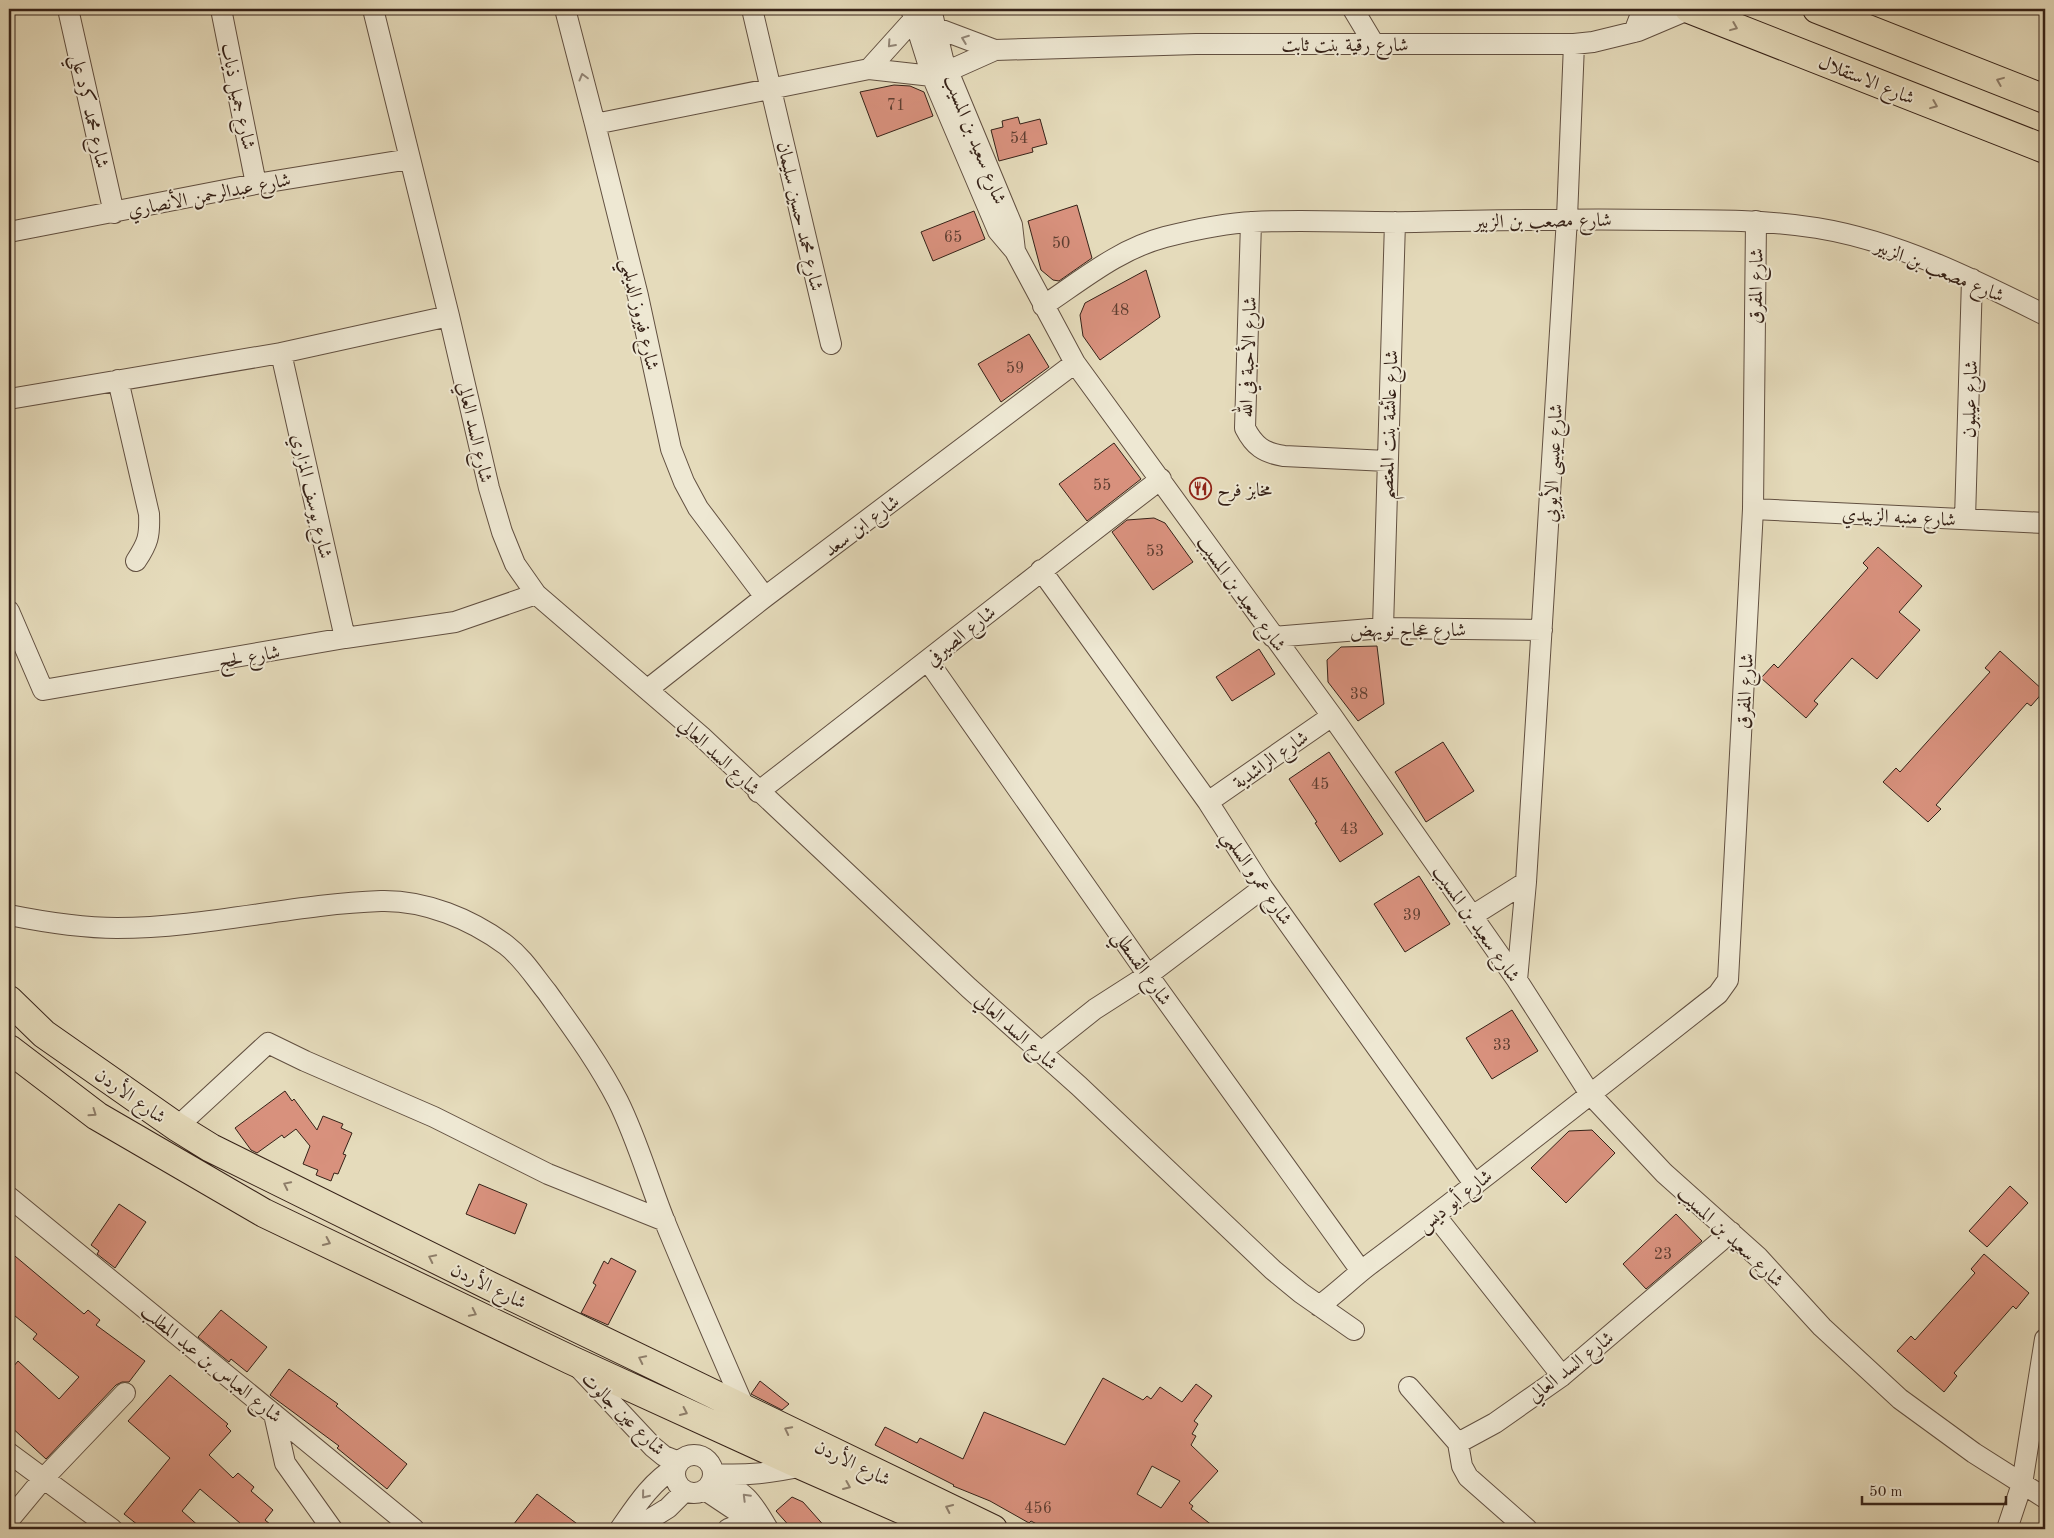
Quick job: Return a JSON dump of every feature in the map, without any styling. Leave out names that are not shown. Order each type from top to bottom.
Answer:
[{"type":"highway","name":"شارع الاستقلال","points":[[1689,9],[2045,149]]},
{"type":"highway","points":[[1818,9],[2045,99]]},
{"type":"highway","name":"شارع الأردن","points":[[14,1015],[177,1127],[211,1148],[490,1286],[993,1529]]},
{"type":"highway","name":"شارع الأردن","points":[[9,1049],[97,1116],[264,1212],[571,1360],[802,1466],[946,1529]]},
{"type":"street","name":"شارع محمد كرد علي","points":[[68,9],[114,213]]},
{"type":"street","name":"شارع جميل ذياب","points":[[221,9],[256,184]]},
{"type":"street","name":"شارع السد العالي","points":[[373,9],[449,316],[489,488],[502,532],[516,564],[536,594],[701,736],[758,792],[969,988],[1041,1052],[1273,1270],[1300,1293],[1354,1330]]},
{"type":"street","name":"شارع فيروز الديلمي","points":[[564,9],[638,296],[671,449],[684,482],[698,508],[765,597]]},
{"type":"street","name":"شارع محمد حسين سليمان","points":[[752,9],[830,344]]},
{"type":"street","points":[[1354,9],[1374,44]]},
{"type":"street","points":[[1634,32],[1643,9]]},
{"type":"street","name":"شارع رقية بنت ثابت","points":[[940,74],[995,50],[1196,44],[1574,44],[1593,42],[1634,32],[1689,9]]},
{"type":"street","points":[[595,124],[869,69],[940,74],[913,14],[869,69]]},
{"type":"street","name":"شارع رقية بنت ثابت","points":[[933,18],[995,50]]},
{"type":"street","name":"شارع سعيد بن المسيب","points":[[933,18],[940,74],[998,231],[1015,251],[1075,363],[1332,716],[1517,980],[1590,1094],[1664,1173],[1758,1256],[1822,1327],[1900,1399],[1974,1453],[2045,1498]]},
{"type":"street","name":"شارع عيسى الأيوبي","points":[[1517,980],[1526,882],[1542,630],[1567,218],[1574,44]]},
{"type":"street","name":"شارع عبدالرحمن الأنصاري","points":[[9,232],[256,184],[410,159]]},
{"type":"street","name":"شارع مصعب بن الزبير","points":[[1044,306],[1106,263],[1130,250],[1164,237],[1251,222],[1395,222],[1567,218],[1756,221],[1818,228],[1854,236],[1904,252],[1972,279],[2045,315]]},
{"type":"street","name":"شارع المفرق","points":[[1590,1094],[1718,994],[1728,980],[1753,509],[1756,221]]},
{"type":"street","name":"شارع الأحبة في الله","points":[[1251,222],[1245,428],[1251,440],[1270,454],[1387,461]]},
{"type":"street","name":"شارع عائشة بنت المعتصم","points":[[1383,628],[1395,222]]},
{"type":"street","name":"شارع عيلبون","points":[[1965,520],[1972,279]]},
{"type":"street","points":[[9,399],[281,353],[449,316]]},
{"type":"street","name":"شارع يوسف المزاري","points":[[281,353],[345,638]]},
{"type":"street","name":"شارع ابن سعد","points":[[648,689],[765,597],[1075,363]]},
{"type":"street","points":[[118,380],[148,514],[150,532],[147,545],[136,561]]},
{"type":"street","name":"شارع الصيرفي","points":[[758,792],[1041,570],[1161,479]]},
{"type":"street","name":"شارع منبه الزبيدي","points":[[1753,509],[2045,523]]},
{"type":"street","name":"شارع عمرو السلمي","points":[[1041,570],[1208,802],[1263,888],[1475,1185]]},
{"type":"street","name":"شارع لحج","points":[[9,611],[43,690],[345,638],[454,622],[536,594]]},
{"type":"street","name":"شارع عجاج نويهض","points":[[1273,637],[1383,628],[1542,630]]},
{"type":"street","name":"شارع القسطلي","points":[[928,660],[1148,974],[1361,1271]]},
{"type":"street","name":"شارع الراشدية","points":[[1208,802],[1332,716]]},
{"type":"street","points":[[1472,916],[1526,882]]},
{"type":"street","points":[[1041,1052],[1096,1009],[1148,974],[1263,888]]},
{"type":"street","points":[[9,915],[74,926],[149,927],[329,905],[391,901],[410,902],[442,911],[479,928],[507,946],[524,963],[578,1034],[618,1101],[665,1222],[745,1409]]},
{"type":"street","points":[[177,1127],[268,1043],[434,1117],[548,1174],[665,1222]]},
{"type":"street","name":"شارع أبو ديس","points":[[1319,1306],[1342,1290],[1361,1271],[1435,1216],[1590,1094]]},
{"type":"street","name":"شارع العباس بن عبد المطلب","points":[[9,1196],[414,1529]]},
{"type":"street","points":[[1435,1216],[1562,1376]]},
{"type":"street","name":"شارع السد العالي","points":[[1458,1443],[1495,1423],[1562,1376],[1731,1232]]},
{"type":"street","points":[[2007,1529],[2022,1484],[2045,1339]]},
{"type":"street","name":"شارع عين جالوت","points":[[571,1360],[653,1447],[677,1464]]},
{"type":"street","points":[[1410,1387],[1458,1443],[1462,1466],[1468,1477],[1527,1529]]},
{"type":"street","points":[[9,1520],[44,1479],[125,1393]]},
{"type":"street","points":[[274,1414],[286,1462],[332,1529]]},
{"type":"street","points":[[9,1453],[112,1529]]},
{"type":"street","points":[[620,1529],[646,1493],[666,1473],[690,1454],[704,1456],[713,1467],[705,1483],[634,1529]]},
{"type":"street","points":[[677,1464],[676,1480],[705,1483],[743,1475],[768,1474],[802,1466]]},
{"type":"street","points":[[705,1483],[762,1523]]},
{"type":"street","points":[[728,1529],[762,1523]]},
{"type":"building","points":[[894,85],[910,86],[924,92],[933,116],[877,137],[860,92]]},
{"type":"building","points":[[1018,117],[1020,124],[1040,119],[1047,144],[1032,148],[1033,152],[999,161],[991,130],[1003,127],[1002,121]]},
{"type":"building","points":[[1077,205],[1092,258],[1059,281],[1053,280],[1041,270],[1028,221]]},
{"type":"building","points":[[974,211],[985,239],[933,261],[921,232]]},
{"type":"building","points":[[1146,270],[1160,317],[1100,360],[1083,336],[1080,315],[1085,303]]},
{"type":"building","points":[[1029,334],[1049,367],[1001,402],[978,364]]},
{"type":"building","points":[[1114,443],[1141,479],[1087,521],[1059,484]]},
{"type":"building","points":[[1154,518],[1165,523],[1193,562],[1153,590],[1112,532],[1127,520]]},
{"type":"building","points":[[1878,547],[1922,586],[1899,612],[1920,630],[1877,679],[1852,658],[1814,701],[1818,704],[1806,718],[1761,678],[1774,664],[1778,668],[1868,568],[1863,563]]},
{"type":"building","points":[[1377,646],[1384,704],[1358,721],[1328,682],[1327,660],[1341,647]]},
{"type":"building","points":[[1259,649],[1275,674],[1232,701],[1216,677]]},
{"type":"building","points":[[2000,651],[2044,691],[2031,706],[2027,703],[1936,805],[1941,809],[1928,822],[1883,782],[1896,768],[1900,772],[1990,672],[1985,668]]},
{"type":"building","points":[[1443,742],[1474,791],[1426,822],[1395,772]]},
{"type":"building","points":[[1329,752],[1383,834],[1340,862],[1289,779]]},
{"type":"building","points":[[1419,876],[1450,924],[1405,952],[1374,904]]},
{"type":"building","points":[[1512,1010],[1538,1051],[1492,1079],[1466,1038]]},
{"type":"building","points":[[285,1091],[292,1101],[294,1099],[317,1130],[323,1116],[343,1124],[341,1128],[352,1133],[343,1154],[346,1155],[338,1174],[334,1173],[331,1181],[316,1175],[318,1170],[303,1164],[310,1146],[296,1129],[284,1138],[282,1135],[257,1153],[251,1150],[235,1128]]},
{"type":"building","points":[[1592,1130],[1615,1153],[1566,1203],[1531,1168],[1569,1131]]},
{"type":"building","points":[[479,1184],[527,1204],[515,1234],[466,1214]]},
{"type":"building","points":[[2010,1186],[2028,1203],[1987,1247],[1969,1231]]},
{"type":"building","points":[[119,1204],[146,1222],[115,1268],[97,1254],[99,1251],[91,1245]]},
{"type":"building","points":[[1676,1214],[1702,1241],[1646,1289],[1623,1264]]},
{"type":"building","points":[[9,1251],[84,1314],[88,1310],[100,1320],[96,1325],[145,1361],[129,1382],[122,1382],[116,1385],[46,1459],[9,1425],[9,1372],[18,1361],[59,1399],[79,1377],[33,1339],[37,1334],[9,1311]]},
{"type":"building","points":[[1984,1254],[2029,1293],[2016,1309],[2013,1306],[1954,1373],[1957,1376],[1944,1392],[1897,1351],[1911,1336],[1915,1340],[1975,1273],[1971,1269]]},
{"type":"building","points":[[611,1258],[636,1271],[608,1325],[581,1313],[596,1285],[593,1283],[604,1261],[608,1264]]},
{"type":"building","points":[[221,1310],[267,1347],[247,1372],[231,1359],[229,1362],[198,1337]]},
{"type":"building","points":[[289,1369],[338,1404],[336,1406],[407,1464],[387,1489],[337,1448],[339,1446],[270,1395]]},
{"type":"building","points":[[170,1375],[228,1424],[226,1426],[231,1431],[209,1455],[233,1478],[238,1473],[254,1487],[251,1491],[273,1510],[265,1520],[276,1529],[247,1529],[200,1489],[182,1511],[202,1529],[143,1529],[124,1514],[170,1458],[128,1421]]},
{"type":"building","points":[[1103,1378],[1143,1400],[1147,1396],[1151,1399],[1160,1387],[1182,1402],[1196,1384],[1212,1396],[1194,1421],[1198,1424],[1192,1434],[1196,1436],[1191,1445],[1218,1471],[1189,1503],[1193,1506],[1191,1509],[1217,1529],[1046,1529],[1031,1521],[1029,1523],[990,1501],[953,1486],[875,1445],[885,1427],[917,1443],[920,1438],[963,1459],[984,1412],[1065,1445]],"holes":[[[1152,1466],[1180,1481],[1161,1508],[1137,1494]]]},
{"type":"building","points":[[760,1381],[789,1404],[782,1410],[751,1394]]},
{"type":"building","points":[[537,1494],[584,1529],[510,1529]]},
{"type":"building","points":[[792,1497],[803,1502],[827,1529],[792,1529],[776,1511]]},
{"type":"place","name":"مخابز فرح","points":[[1201,489]]}]
